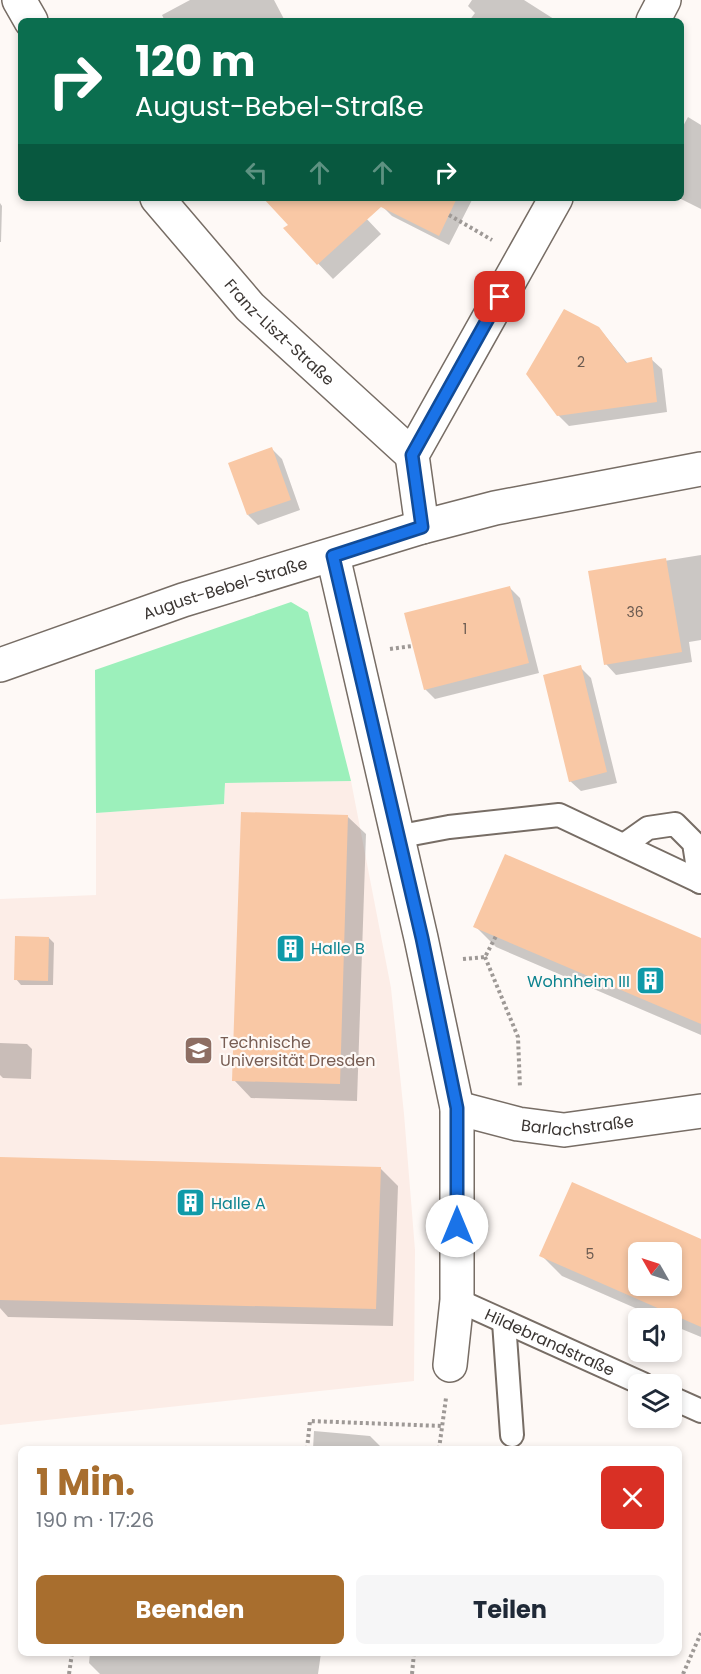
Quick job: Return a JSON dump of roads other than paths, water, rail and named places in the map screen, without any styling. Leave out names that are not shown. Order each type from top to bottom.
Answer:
[{"type":"street","points":[[19,0],[29,18]]},
{"type":"street","points":[[655,18],[664,0]]},
{"type":"street","name":"Franz-Liszt-Straße","points":[[160,201],[250,307],[412,455]]},
{"type":"street","points":[[422,527],[412,455],[554,201]]},
{"type":"street","name":"August-Bebel-Straße","points":[[0,665],[183,600],[422,527],[495,508],[701,469]]},
{"type":"street","points":[[333,556],[457,1108],[457,1300],[450,1365]]},
{"type":"street","name":"Barlachstraße","points":[[457,1108],[518,1124],[564,1130],[701,1111]]},
{"type":"lane","points":[[396,837],[449,827],[559,815],[700,882]]},
{"type":"lane","points":[[624,845],[648,828],[675,824],[694,843],[700,882]]},
{"type":"lane","name":"Hildebrandstraße","points":[[457,1300],[628,1377]]},
{"type":"lane","points":[[504,1322],[512,1435]]},
{"type":"lane","points":[[682,1402],[701,1411]]},
{"type":"place","name":"Halle B","points":[[290,948]]},
{"type":"place","name":"Wohnheim III","points":[[651,981]]},
{"type":"place","name":"Technische Universität Dresden","points":[[199,1051]]},
{"type":"place","name":"Halle A","points":[[190,1203]]}]
